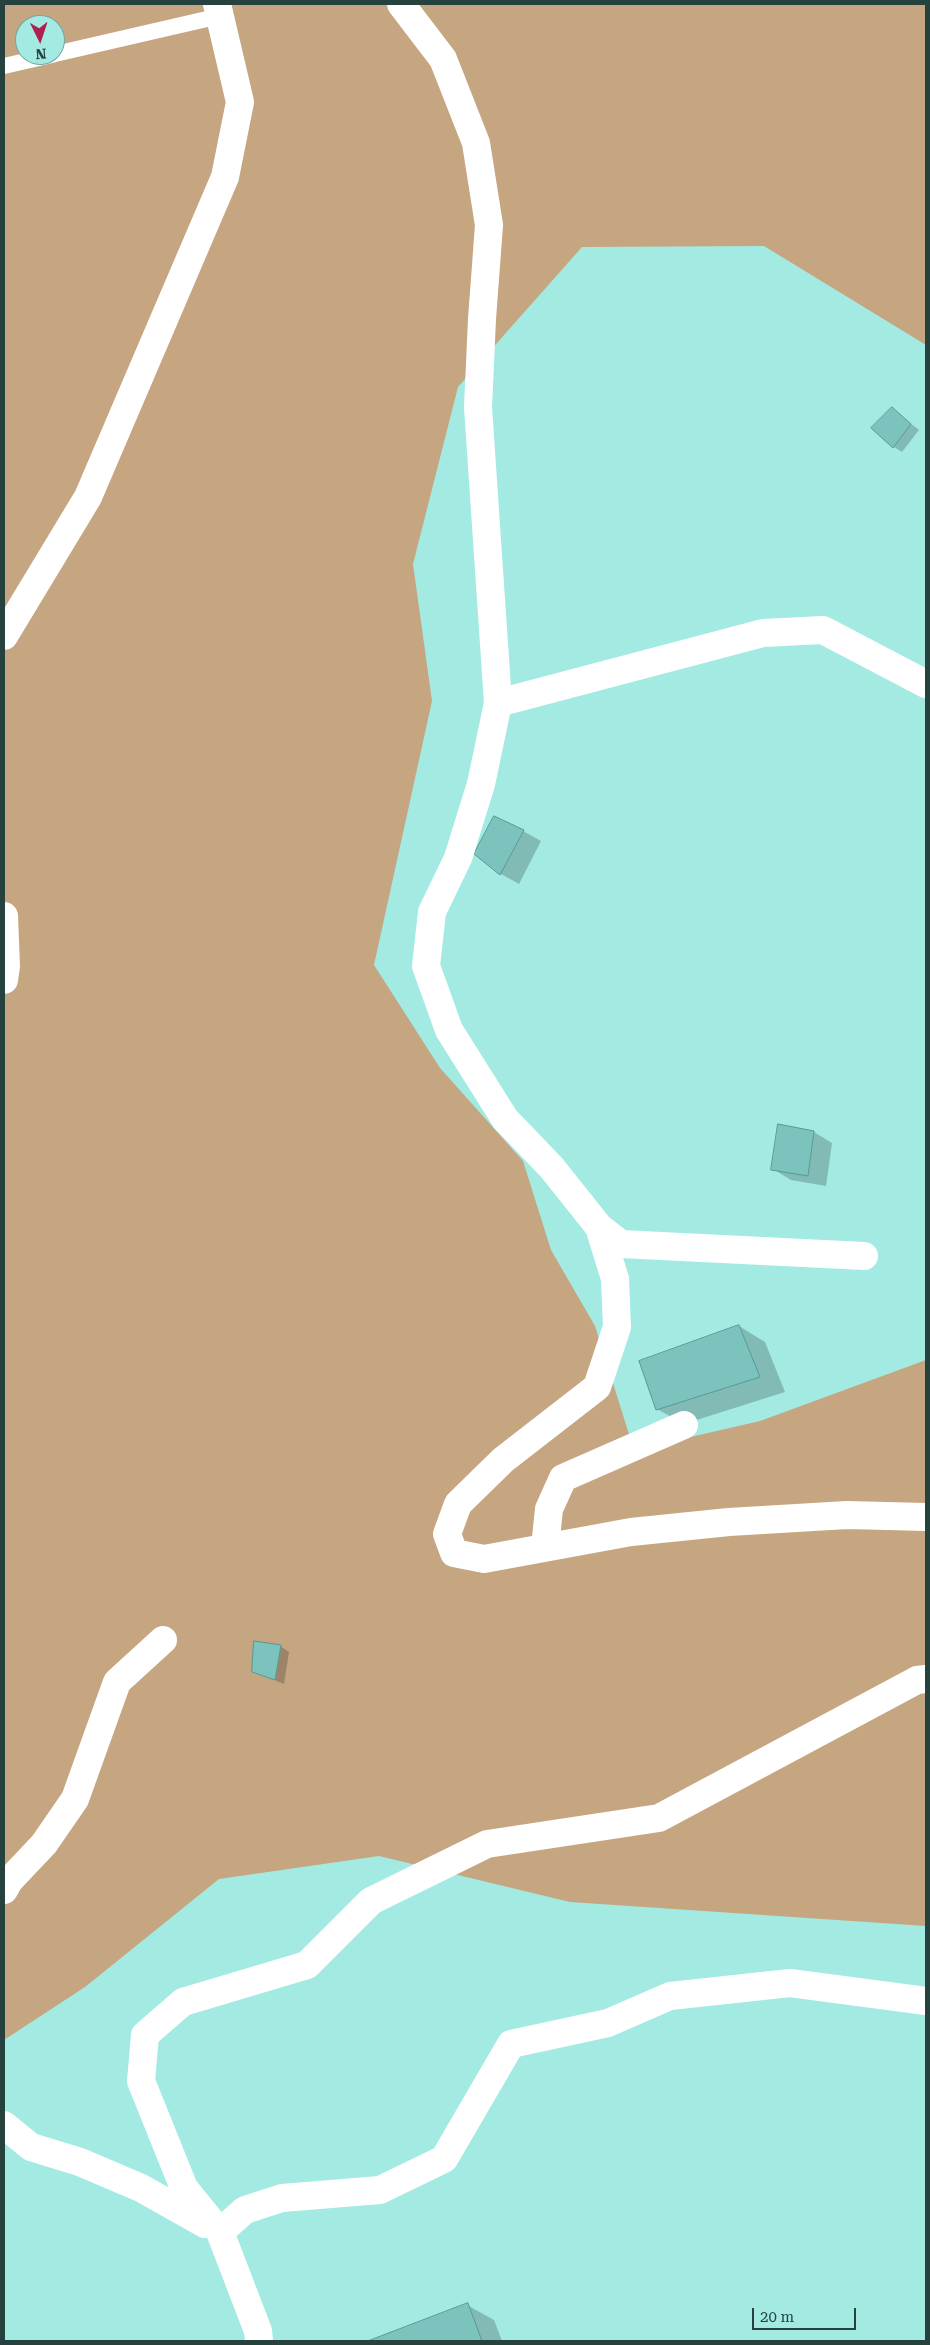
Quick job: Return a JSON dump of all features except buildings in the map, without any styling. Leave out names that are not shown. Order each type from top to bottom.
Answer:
[{"type":"street","points":[[401,4],[442,59],[476,144],[489,225],[478,407],[498,703],[481,784],[458,858],[432,912],[426,966],[449,1030],[505,1119],[552,1168],[599,1227],[622,1244],[864,1256]]},
{"type":"street","points":[[4,636],[88,497],[225,177],[240,102],[219,10]]},
{"type":"street","points":[[498,703],[763,633],[823,630],[926,684]]},
{"type":"street","points":[[4,916],[6,966],[4,980]]},
{"type":"street","points":[[599,1227],[615,1280],[617,1327],[597,1387],[503,1460],[458,1504],[447,1534],[454,1553],[484,1559],[631,1532],[729,1522],[847,1515],[926,1517]]},
{"type":"street","points":[[545,1548],[549,1509],[563,1478],[684,1425]]},
{"type":"street","points":[[4,1890],[9,1881],[44,1844],[75,1799],[117,1682],[163,1640]]},
{"type":"street","points":[[259,2341],[258,2331],[220,2232],[184,2188],[141,2081],[145,2035],[183,2002],[307,1964],[371,1900],[487,1844],[659,1818],[917,1680],[926,1679]]},
{"type":"street","points":[[220,2232],[245,2210],[282,2198],[380,2190],[444,2159],[511,2044],[608,2023],[670,1996],[790,1983],[926,2000]]},
{"type":"street","points":[[4,2125],[31,2147],[80,2162],[141,2188],[220,2232]]},
{"type":"lane","points":[[65,52],[219,10]]},
{"type":"shaded area","points":[[4,4],[926,4],[926,345],[764,246],[582,247],[458,387],[413,564],[432,701],[374,965],[440,1068],[523,1161],[551,1250],[595,1326],[634,1450],[760,1421],[926,1360],[926,1926],[570,1902],[379,1856],[219,1879],[85,1987],[4,2040]]}]
